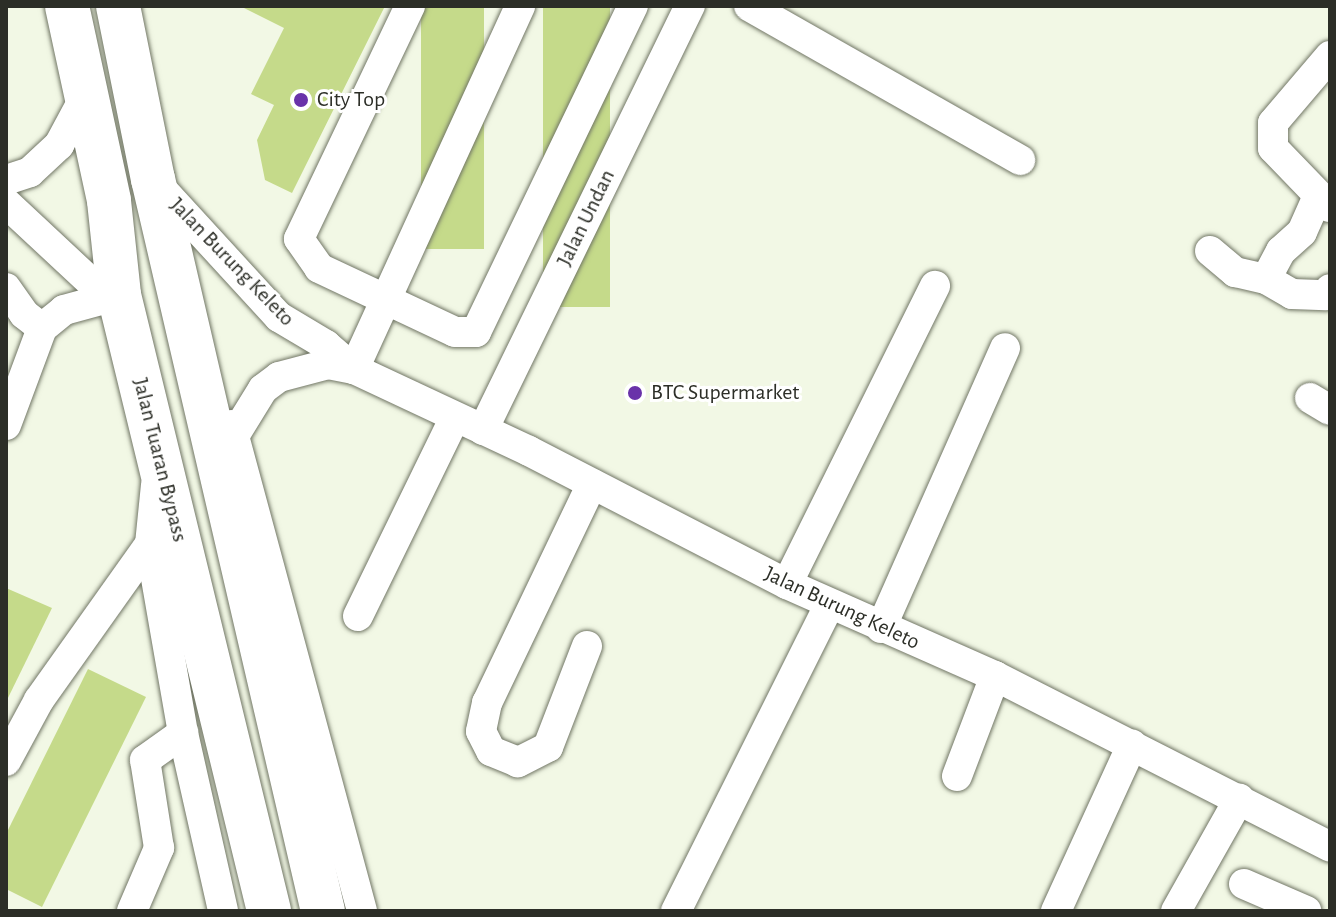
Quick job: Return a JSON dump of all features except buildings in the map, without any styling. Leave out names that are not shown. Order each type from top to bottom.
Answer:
[{"type":"highway","name":"Jalan Tuaran Bypass","points":[[67,6],[88,91],[119,295],[269,911]]},
{"type":"highway","points":[[84,6],[91,40],[88,91]]},
{"type":"highway","points":[[118,6],[153,179],[323,911]]},
{"type":"street","points":[[410,6],[299,239],[319,268],[386,298],[422,320],[455,332],[476,332],[633,6]]},
{"type":"street","points":[[354,369],[520,6]]},
{"type":"street","name":"Jalan Undan","points":[[483,430],[690,6]]},
{"type":"street","points":[[749,6],[1020,160]]},
{"type":"street","points":[[1266,279],[1281,251],[1302,232],[1324,202],[1311,183],[1273,148],[1273,123],[1330,56]]},
{"type":"street","points":[[6,180],[30,172],[59,145],[88,91]]},
{"type":"street","points":[[153,179],[198,303],[362,911]]},
{"type":"street","name":"Jalan Burung Keleto","points":[[153,179],[279,317],[326,345],[354,369]]},
{"type":"street","points":[[6,203],[96,287],[119,295]]},
{"type":"street","points":[[1210,251],[1235,272],[1266,279],[1292,294],[1326,295],[1330,289]]},
{"type":"street","points":[[787,584],[935,286]]},
{"type":"street","points":[[6,288],[24,314],[42,328]]},
{"type":"street","points":[[6,425],[42,328],[64,310],[119,295]]},
{"type":"street","points":[[881,628],[1005,348]]},
{"type":"street","name":"Jalan Burung Keleto","points":[[234,436],[263,389],[279,377],[328,364],[354,369],[592,484],[787,584],[995,676],[1330,847]]},
{"type":"street","points":[[358,616],[455,417]]},
{"type":"street","points":[[159,457],[150,544],[183,733],[223,911]]},
{"type":"street","points":[[587,646],[548,747],[518,762],[491,751],[481,731],[487,703],[592,484]]},
{"type":"street","points":[[6,761],[39,700],[150,544]]},
{"type":"street","points":[[676,911],[830,604]]},
{"type":"street","points":[[957,776],[995,676]]},
{"type":"street","points":[[132,911],[159,848],[145,760],[183,733]]},
{"type":"street","points":[[1056,911],[1132,745]]},
{"type":"street","points":[[1176,911],[1239,799]]},
{"type":"street","points":[[1244,884],[1306,911]]},
{"type":"place","name":"City Top","points":[[301,100]]},
{"type":"place","name":"BTC Supermarket","points":[[635,393]]}]
